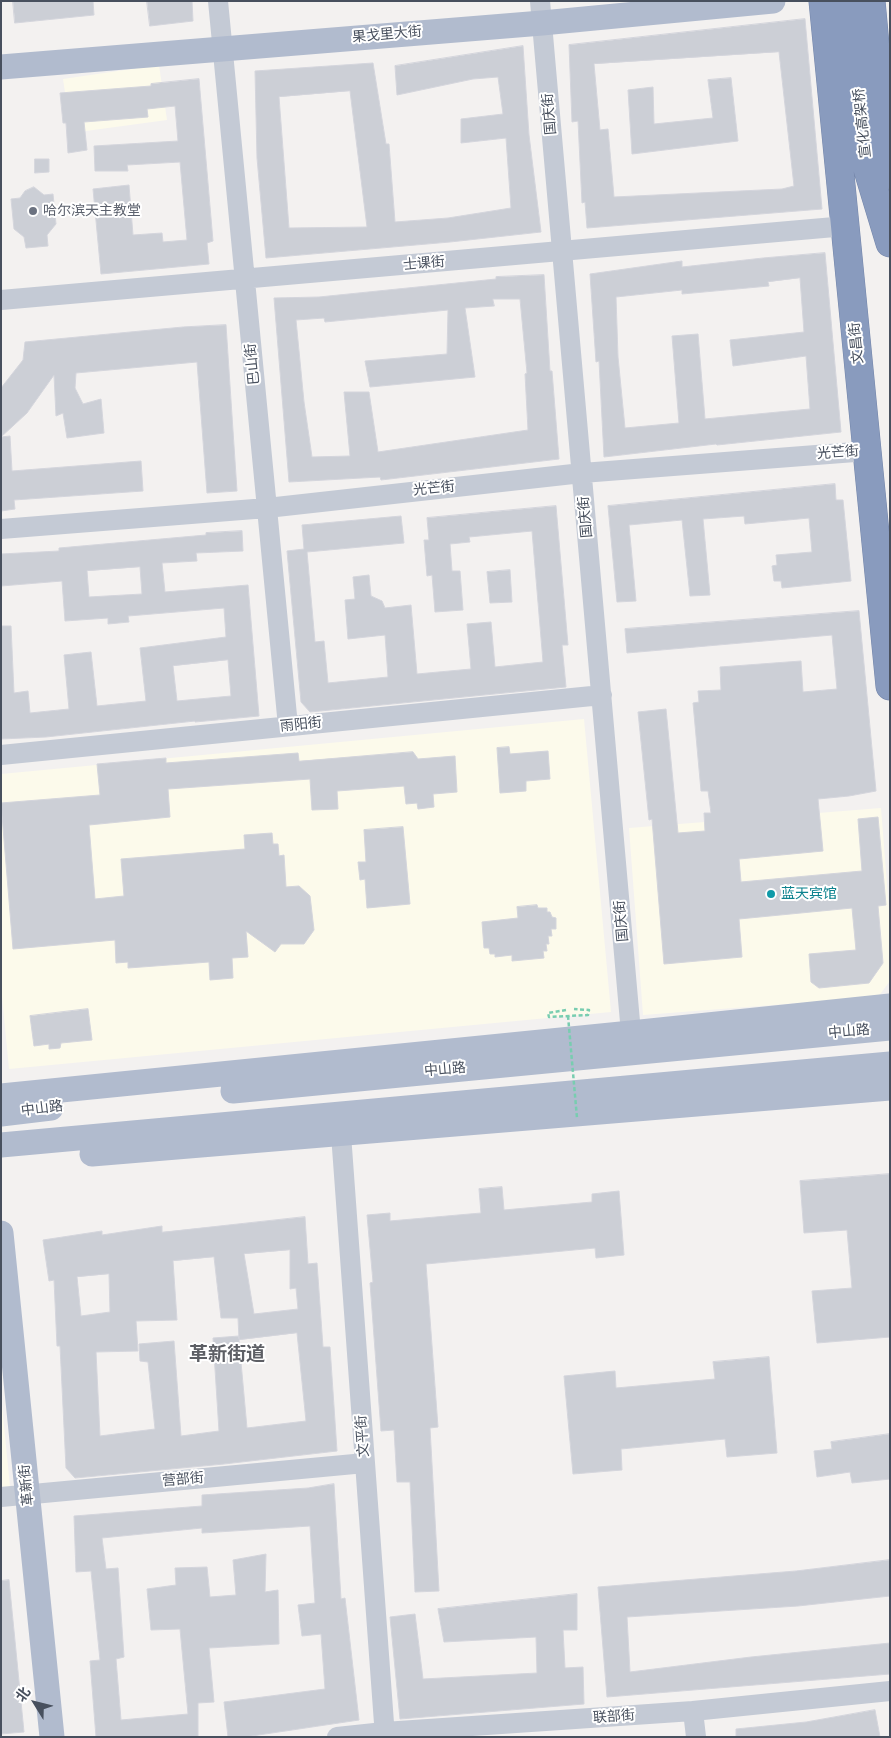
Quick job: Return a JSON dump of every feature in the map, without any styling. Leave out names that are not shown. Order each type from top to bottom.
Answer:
[{"type":"highway","name":"文昌街","points":[[823,1],[890,686]]},
{"type":"highway","name":"宣化高架桥","points":[[850,1],[867,167],[890,243]]},
{"type":"highway","points":[[871,1],[890,204]]},
{"type":"highway","points":[[851,279],[881,396],[890,490]]},
{"type":"main road","name":"果戈里大街","points":[[1,67],[222,40],[541,10],[602,1]]},
{"type":"main road","name":"果戈里大街","points":[[541,10],[773,1]]},
{"type":"main road","name":"果戈里大街","points":[[1,53],[222,40]]},
{"type":"main road","points":[[1,1096],[890,1006]]},
{"type":"main road","name":"中山路","points":[[1,1114],[64,1106],[890,1028]]},
{"type":"main road","points":[[1,1145],[890,1064]]},
{"type":"main road","points":[[1,1161],[890,1088]]},
{"type":"main road","name":"革新街","points":[[1,1233],[52,1737]]},
{"type":"street","name":"巴山街","points":[[218,1],[288,726]]},
{"type":"street","name":"国庆街","points":[[541,10],[632,1033]]},
{"type":"street","name":"士课街","points":[[1,300],[846,226]]},
{"type":"street","name":"光芒街","points":[[1,529],[267,508],[582,473],[868,451]]},
{"type":"street","name":"雨阳街","points":[[1,755],[602,695]]},
{"type":"street","name":"文平街","points":[[341,1134],[384,1734]]},
{"type":"street","name":"营部街","points":[[1,1497],[365,1463]]},
{"type":"street","name":"联部街","points":[[337,1737],[693,1711],[890,1691]]},
{"type":"street","points":[[693,1711],[696,1737]]},
{"type":"path","points":[[566,1010],[548,1013],[549,1017],[588,1015],[589,1010],[574,1009]]},
{"type":"path","points":[[568,1016],[577,1118]]},
{"type":"shaded area","points":[[159,65],[167,120],[71,133],[63,79]]},
{"type":"shaded area","points":[[584,719],[611,1012],[9,1069],[1,986],[1,774]]},
{"type":"shaded area","points":[[881,808],[890,922],[890,981],[878,997],[643,1015],[629,828]]},
{"type":"shaded area","points":[[1,1395],[10,1487],[1,1488]]},
{"type":"building","points":[[13,1],[93,1],[94,15],[15,23]]},
{"type":"building","points":[[147,1],[192,1],[193,21],[150,26]]},
{"type":"building","points":[[805,19],[822,209],[587,228],[585,202],[582,203],[578,121],[572,122],[569,45]],"holes":[[[779,52],[794,186],[782,189],[614,197],[608,129],[600,130],[594,64]]]},
{"type":"building","points":[[523,46],[529,135],[541,232],[266,258],[257,158],[255,71],[373,63],[386,144],[389,144],[395,222],[448,218],[511,208],[506,138],[461,143],[461,119],[503,114],[498,77],[473,79],[397,95],[395,66]],"holes":[[[350,91],[367,227],[289,228],[279,97]]]},
{"type":"building","points":[[731,78],[738,141],[632,154],[628,90],[653,87],[654,124],[713,118],[708,80]]},
{"type":"building","points":[[199,79],[213,241],[207,243],[209,264],[101,274],[93,189],[129,185],[133,235],[162,233],[163,242],[187,240],[180,162],[127,165],[128,171],[95,171],[94,146],[178,141],[175,106],[147,109],[148,117],[84,122],[87,150],[68,153],[66,123],[63,123],[60,93],[151,86],[151,84]]},
{"type":"building","points":[[35,159],[49,159],[49,172],[35,173]]},
{"type":"building","name":"哈尔滨天主教堂","points":[[34,187],[44,195],[53,194],[56,224],[47,235],[48,246],[26,248],[24,237],[14,229],[11,199],[20,198],[25,191]]},
{"type":"building","points":[[825,253],[841,432],[604,457],[599,361],[596,362],[590,274],[682,261],[682,267]],"holes":[[[800,278],[804,332],[730,340],[733,366],[806,356],[810,409],[705,419],[698,334],[672,336],[679,423],[625,428],[618,357],[616,297],[682,290],[682,294],[769,286],[768,282]]]},
{"type":"building","points":[[544,275],[550,371],[552,371],[559,459],[381,480],[380,477],[289,482],[274,298],[319,297],[496,279],[496,277]],"holes":[[[493,299],[520,299],[527,373],[525,374],[528,430],[378,452],[369,392],[344,392],[350,456],[312,457],[304,402],[296,320],[324,318],[325,322],[448,310],[447,354],[365,361],[370,387],[475,377],[465,308],[494,306]]]},
{"type":"building","points":[[226,325],[237,491],[207,493],[197,362],[76,373],[75,388],[83,404],[101,399],[104,433],[67,438],[63,413],[56,416],[54,375],[27,413],[1,437],[1,388],[23,360],[25,342],[183,327]]},
{"type":"building","points":[[10,436],[12,471],[141,461],[143,491],[14,500],[15,509],[1,511],[1,437]]},
{"type":"building","points":[[835,484],[836,500],[843,500],[851,581],[782,588],[781,581],[774,581],[772,566],[777,565],[776,555],[812,552],[809,518],[745,524],[744,516],[703,519],[710,595],[690,596],[682,520],[629,525],[636,601],[617,602],[608,506]]},
{"type":"building","points":[[556,506],[568,645],[562,645],[566,687],[310,712],[301,702],[287,551],[304,549],[302,525],[401,516],[404,543],[307,552],[315,642],[324,641],[328,683],[388,677],[385,635],[348,639],[345,600],[355,599],[353,577],[369,575],[371,596],[382,601],[385,608],[411,605],[417,674],[471,669],[467,624],[491,622],[495,667],[543,662],[532,531],[469,537],[470,542],[450,544],[452,571],[460,571],[463,610],[435,612],[432,575],[427,576],[424,540],[429,540],[427,518]]},
{"type":"building","points":[[242,531],[243,551],[196,553],[197,561],[162,563],[165,592],[248,585],[259,716],[46,737],[1,739],[1,626],[11,626],[14,693],[28,691],[30,713],[69,709],[64,655],[91,652],[97,706],[146,701],[140,648],[226,637],[224,608],[128,616],[129,622],[108,624],[108,618],[65,621],[62,581],[1,586],[1,554],[59,551],[59,548],[206,535],[206,533]],"holes":[[[140,567],[142,594],[89,597],[87,571]],[[228,660],[231,696],[177,701],[173,666]]]},
{"type":"building","points":[[510,570],[512,602],[490,603],[487,572]]},
{"type":"building","points":[[859,611],[876,791],[818,799],[823,851],[739,859],[741,882],[862,871],[858,819],[878,817],[886,905],[878,906],[883,963],[869,983],[819,988],[811,982],[809,954],[856,950],[852,908],[739,919],[742,957],[664,964],[652,819],[649,820],[638,712],[666,709],[678,833],[705,831],[704,813],[711,813],[708,791],[701,791],[693,703],[699,702],[698,691],[721,690],[720,667],[801,661],[803,692],[837,689],[832,635],[627,653],[625,629]]},
{"type":"building","points":[[509,747],[510,754],[548,751],[550,779],[526,781],[526,791],[500,793],[497,748]]},
{"type":"building","points":[[413,752],[418,759],[455,756],[457,792],[433,794],[434,807],[418,809],[417,803],[406,804],[404,786],[337,791],[338,809],[312,810],[310,779],[168,789],[170,817],[89,825],[95,899],[124,896],[121,859],[245,849],[244,835],[272,833],[273,844],[278,844],[279,856],[284,855],[286,887],[299,886],[310,896],[314,930],[304,944],[281,944],[275,952],[246,931],[248,957],[232,958],[233,978],[210,980],[209,962],[128,968],[128,962],[116,963],[115,940],[13,949],[1,803],[100,795],[97,764],[166,758],[166,763],[298,753],[299,761]]},
{"type":"building","points":[[403,827],[410,904],[367,908],[365,879],[360,880],[358,862],[366,862],[364,830]]},
{"type":"building","points":[[537,905],[538,908],[547,908],[547,912],[550,912],[552,917],[556,918],[556,929],[551,929],[552,936],[548,936],[549,944],[546,944],[547,951],[543,951],[544,958],[512,961],[512,955],[495,957],[495,954],[490,954],[489,948],[484,948],[482,922],[518,918],[517,907]]},
{"type":"building","points":[[88,1009],[92,1040],[61,1043],[60,1048],[49,1049],[49,1044],[34,1046],[30,1016]]},
{"type":"building","points":[[890,1174],[890,1337],[817,1343],[812,1291],[852,1288],[847,1230],[804,1233],[800,1181]]},
{"type":"building","points":[[502,1187],[504,1210],[592,1202],[592,1194],[619,1191],[624,1255],[596,1258],[595,1248],[426,1264],[438,1427],[430,1428],[439,1591],[415,1592],[410,1482],[397,1482],[394,1430],[381,1431],[370,1283],[373,1282],[367,1215],[390,1213],[390,1221],[481,1213],[479,1189]]},
{"type":"building","points":[[305,1217],[308,1264],[317,1263],[323,1347],[330,1347],[337,1451],[75,1478],[66,1468],[60,1346],[57,1346],[54,1280],[49,1281],[43,1240],[102,1231],[102,1235],[162,1226],[162,1232]],"holes":[[[290,1250],[290,1289],[296,1288],[298,1309],[254,1314],[244,1254]],[[214,1257],[221,1318],[238,1318],[239,1336],[213,1338],[219,1431],[181,1436],[174,1341],[139,1344],[140,1361],[148,1362],[155,1429],[100,1436],[96,1352],[138,1351],[136,1321],[177,1320],[173,1261]],[[109,1274],[110,1312],[81,1316],[77,1277]],[[297,1333],[306,1421],[247,1428],[239,1340]]]},
{"type":"building","points":[[769,1357],[777,1453],[727,1457],[725,1439],[621,1449],[622,1470],[573,1474],[564,1376],[615,1371],[616,1388],[715,1379],[713,1362]]},
{"type":"building","points":[[890,1434],[890,1479],[852,1483],[850,1472],[817,1477],[814,1451],[832,1449],[831,1442]]},
{"type":"building","points":[[334,1484],[341,1599],[345,1598],[359,1720],[245,1737],[228,1737],[224,1702],[325,1689],[321,1634],[302,1636],[298,1605],[315,1603],[310,1526],[202,1533],[202,1528],[102,1538],[106,1569],[118,1568],[124,1657],[116,1659],[121,1720],[188,1714],[180,1629],[151,1630],[147,1589],[176,1585],[175,1568],[207,1567],[210,1597],[236,1595],[233,1560],[266,1554],[265,1592],[278,1590],[279,1644],[209,1648],[214,1702],[198,1703],[198,1737],[96,1737],[90,1661],[100,1660],[91,1571],[76,1572],[74,1516],[202,1506],[202,1495],[308,1488]]},
{"type":"building","points":[[890,1560],[890,1596],[798,1606],[627,1617],[630,1672],[890,1643],[890,1674],[607,1697],[598,1587],[796,1571]]},
{"type":"building","points":[[9,1580],[24,1732],[1,1734],[1,1581]]},
{"type":"building","points":[[577,1594],[577,1630],[563,1630],[565,1668],[583,1667],[584,1704],[400,1719],[390,1617],[415,1614],[423,1679],[537,1673],[536,1637],[444,1642],[438,1609]]},
{"type":"building","points":[[875,1710],[880,1737],[736,1737],[736,1729],[806,1722]]},
{"type":"place","name":"哈尔滨天主教堂","points":[[33,211]]},
{"type":"place","name":"蓝天宾馆","points":[[771,894]]},
{"type":"district","name":"革新街道","points":[[227,1355]]}]
